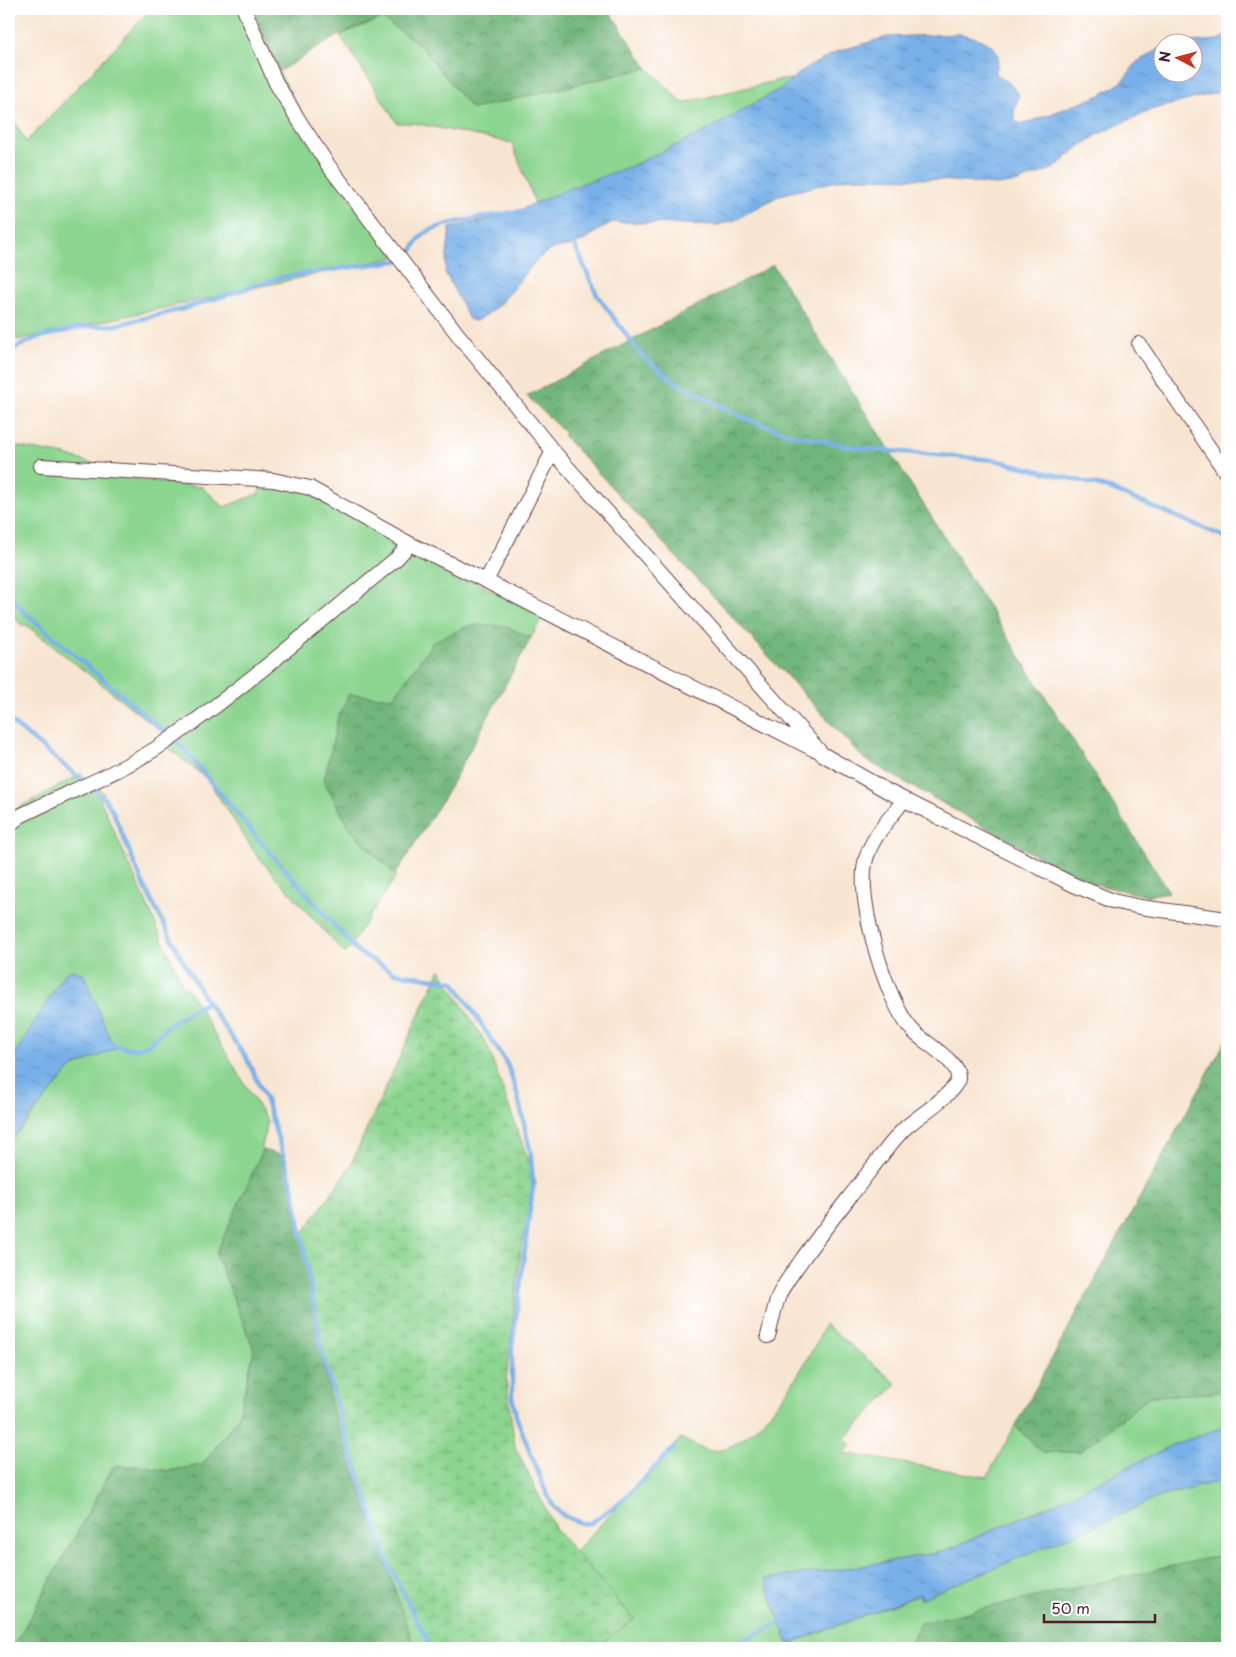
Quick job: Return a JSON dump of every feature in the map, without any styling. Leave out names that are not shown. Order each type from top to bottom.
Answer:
[{"type":"street","points":[[244,9],[276,82],[328,165],[459,336],[553,451],[822,754]]},
{"type":"street","points":[[1139,344],[1227,474]]},
{"type":"street","points":[[486,581],[553,451]]},
{"type":"street","points":[[41,466],[273,480],[299,484],[324,495],[410,544],[486,581],[822,754],[904,800],[1074,885],[1113,901],[1178,914],[1227,919]]},
{"type":"street","points":[[9,825],[28,812],[143,756],[169,740],[320,621],[396,559],[410,544]]},
{"type":"street","points":[[768,1336],[782,1290],[828,1223],[902,1131],[918,1115],[954,1089],[958,1080],[956,1069],[948,1059],[913,1031],[900,1015],[880,964],[866,903],[863,881],[870,848],[904,800]]},
{"type":"green space","points":[[151,9],[253,9],[278,70],[333,173],[395,257],[17,340],[9,336],[9,111],[26,142]]},
{"type":"green space","points":[[253,9],[608,9],[647,68],[472,109],[419,44],[382,18],[339,35],[280,71]]},
{"type":"green space","points":[[382,18],[419,44],[472,109],[647,68],[643,63],[683,103],[779,80],[792,79],[780,89],[706,131],[632,166],[535,203],[512,143],[414,123],[397,123],[340,35]]},
{"type":"green space","points":[[773,265],[1169,892],[1146,896],[1081,881],[864,759],[563,435],[565,433],[527,396]]},
{"type":"green space","points":[[9,445],[65,455],[106,468],[128,478],[202,487],[224,507],[257,494],[258,496],[265,470],[542,617],[531,638],[505,626],[434,641],[393,698],[349,695],[340,715],[350,829],[396,876],[345,954],[257,856],[207,779],[161,742],[167,736],[26,625],[21,625],[9,610]]},
{"type":"green space","points":[[470,625],[505,626],[531,638],[446,794],[395,875],[350,829],[324,781],[339,713],[349,694],[393,698],[434,641]]},
{"type":"green space","points":[[81,774],[105,794],[100,799],[184,988],[186,986],[267,1121],[261,1154],[216,1254],[254,1350],[238,1418],[202,1465],[168,1471],[140,1466],[114,1466],[13,1648],[9,1648],[9,1143],[71,1068],[115,1049],[14,1054],[9,1064],[9,813]]},
{"type":"green space","points":[[440,969],[487,1045],[536,1182],[521,1248],[506,1380],[515,1447],[556,1530],[634,1619],[602,1643],[605,1648],[415,1648],[332,1408],[300,1237],[348,1170]]},
{"type":"green space","points":[[1227,1038],[1227,1392],[1150,1396],[1081,1451],[1043,1453],[1015,1426]]},
{"type":"green space","points":[[263,1150],[285,1156],[332,1408],[415,1648],[13,1648],[114,1466],[140,1466],[168,1471],[202,1465],[238,1418],[254,1350],[216,1254]]},
{"type":"green space","points":[[825,1324],[897,1384],[845,1438],[851,1446],[843,1453],[987,1477],[1015,1426],[1043,1453],[1081,1451],[1150,1396],[1227,1392],[1227,1426],[1173,1445],[1057,1502],[943,1552],[856,1567],[765,1579],[788,1644],[922,1594],[921,1598],[1111,1519],[1158,1497],[1227,1479],[1227,1554],[921,1623],[908,1648],[605,1648],[601,1643],[634,1619],[575,1552],[681,1438],[700,1448],[715,1451],[736,1443],[752,1431],[782,1398],[796,1378]]},
{"type":"green space","points":[[1227,1554],[1227,1648],[908,1648],[920,1623]]},
{"type":"water","points":[[960,34],[989,44],[997,52],[996,74],[1009,83],[1019,94],[1014,112],[1015,122],[1024,124],[1101,95],[1122,82],[1137,62],[1154,52],[1154,82],[1204,82],[1204,41],[1217,40],[1227,36],[1227,90],[1150,110],[1097,135],[1054,168],[1018,182],[996,185],[929,179],[848,178],[780,195],[735,220],[718,225],[613,222],[578,243],[548,251],[535,262],[495,308],[475,321],[469,319],[445,272],[450,228],[511,214],[570,188],[632,166],[706,131],[780,89],[805,69],[836,52],[887,37]]},
{"type":"water","points":[[72,970],[83,974],[115,1049],[71,1068],[9,1143],[9,1064],[64,974]]},
{"type":"water","points":[[1227,1426],[1227,1479],[1158,1497],[1111,1519],[920,1599],[921,1594],[788,1644],[765,1579],[856,1567],[943,1552],[1057,1502],[1173,1445]]},
{"type":"waterway","points":[[9,351],[36,338],[83,327],[116,325],[183,309],[282,277],[403,260],[410,254],[419,239],[425,233],[434,229],[457,222],[520,211]]},
{"type":"waterway","points":[[572,239],[597,295],[642,356],[675,382],[746,419],[786,433],[856,448],[995,460],[1105,487],[1227,538]]},
{"type":"waterway","points":[[9,598],[12,598],[23,611],[181,746],[260,841],[358,952],[395,973],[454,982],[507,1064],[517,1093],[531,1154],[533,1187],[512,1347],[512,1396],[516,1416],[545,1490],[554,1507],[564,1516],[583,1524],[591,1523],[622,1501],[674,1448]]},
{"type":"waterway","points":[[9,720],[105,799],[113,812],[143,884],[183,961],[207,1002],[246,1057],[266,1100],[293,1187],[322,1352],[342,1425],[387,1561],[431,1648]]},
{"type":"waterway","points":[[108,1045],[134,1049],[149,1044],[169,1025],[207,1002]]},
{"type":"waterway","points":[[724,1648],[785,1621]]}]
